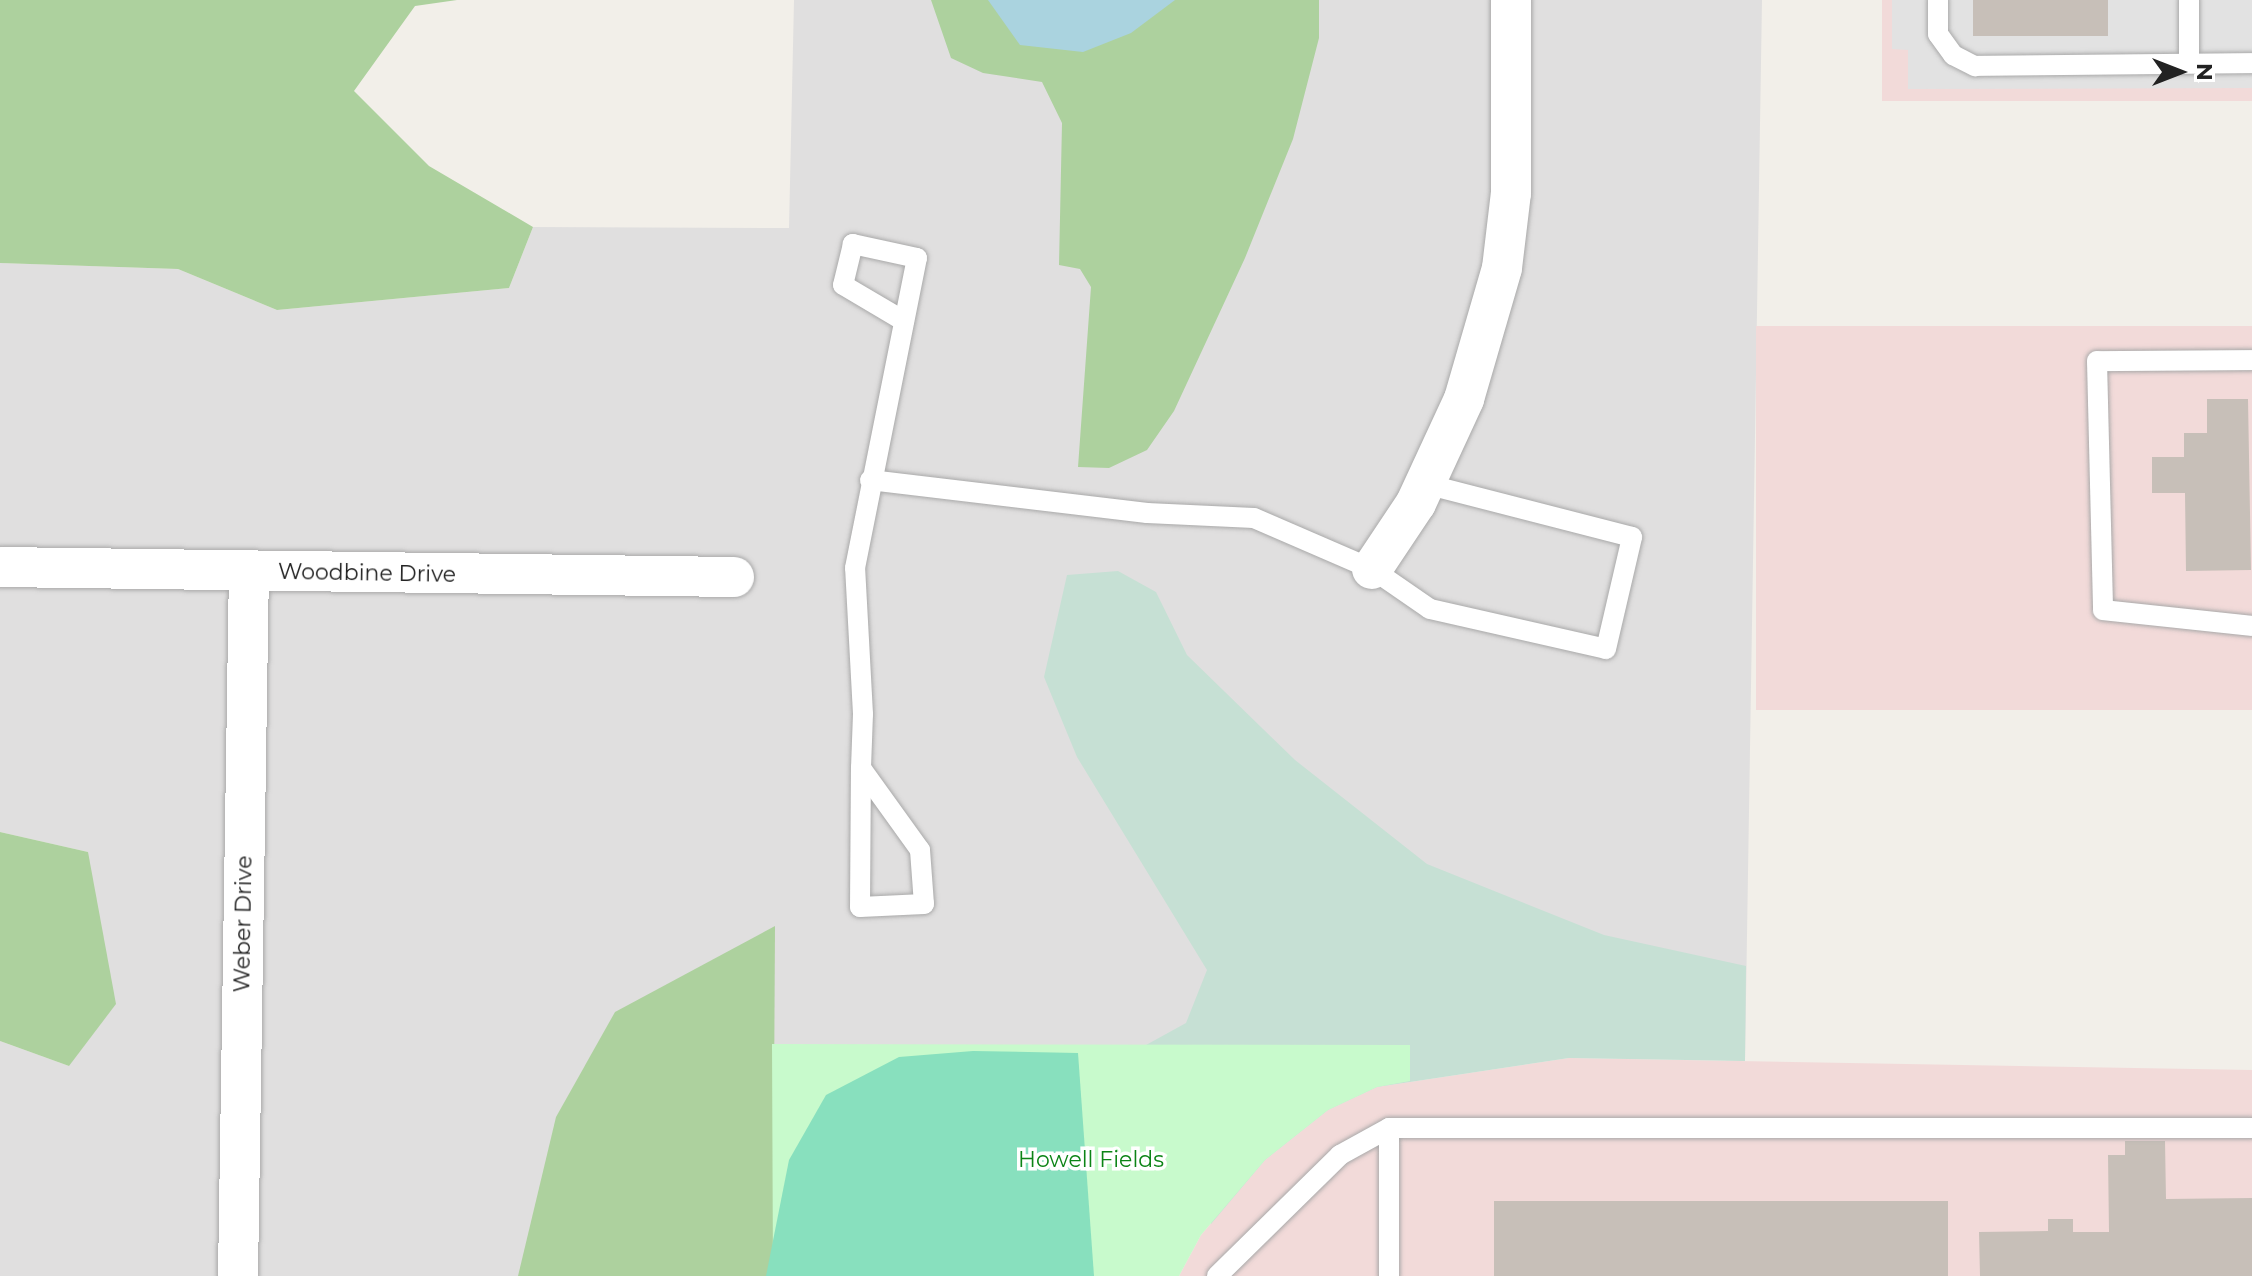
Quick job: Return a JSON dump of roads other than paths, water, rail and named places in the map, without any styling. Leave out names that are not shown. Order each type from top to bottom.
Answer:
[{"type":"street","points":[[1372,569],[1425,484],[1464,399],[1502,268],[1511,193],[1511,0]]},
{"type":"street","name":"Woodbine Drive","points":[[0,567],[734,577]]},
{"type":"street","name":"Weber Drive","points":[[238,1276],[249,571]]},
{"type":"lane","points":[[1938,0],[1938,34],[1953,55],[1975,66],[2252,63]]},
{"type":"lane","points":[[2189,0],[2189,63]]},
{"type":"lane","points":[[861,768],[920,850],[924,904],[860,907],[861,768],[855,568],[870,480],[904,321]]},
{"type":"lane","points":[[2252,360],[2097,361],[2103,610],[2252,626]]},
{"type":"lane","points":[[870,480],[1147,513],[1254,518],[1372,569],[1430,609],[1606,649],[1632,537],[1425,484]]},
{"type":"lane","points":[[1389,1128],[1389,1276]]},
{"type":"lane","points":[[1217,1276],[1340,1155],[1389,1128],[2252,1128]]},
{"type":"water","points":[[988,0],[1175,0],[1131,33],[1083,52],[1020,45]]},
{"type":"park label","name":"Howell Fields","points":[[1091,1160]]}]
